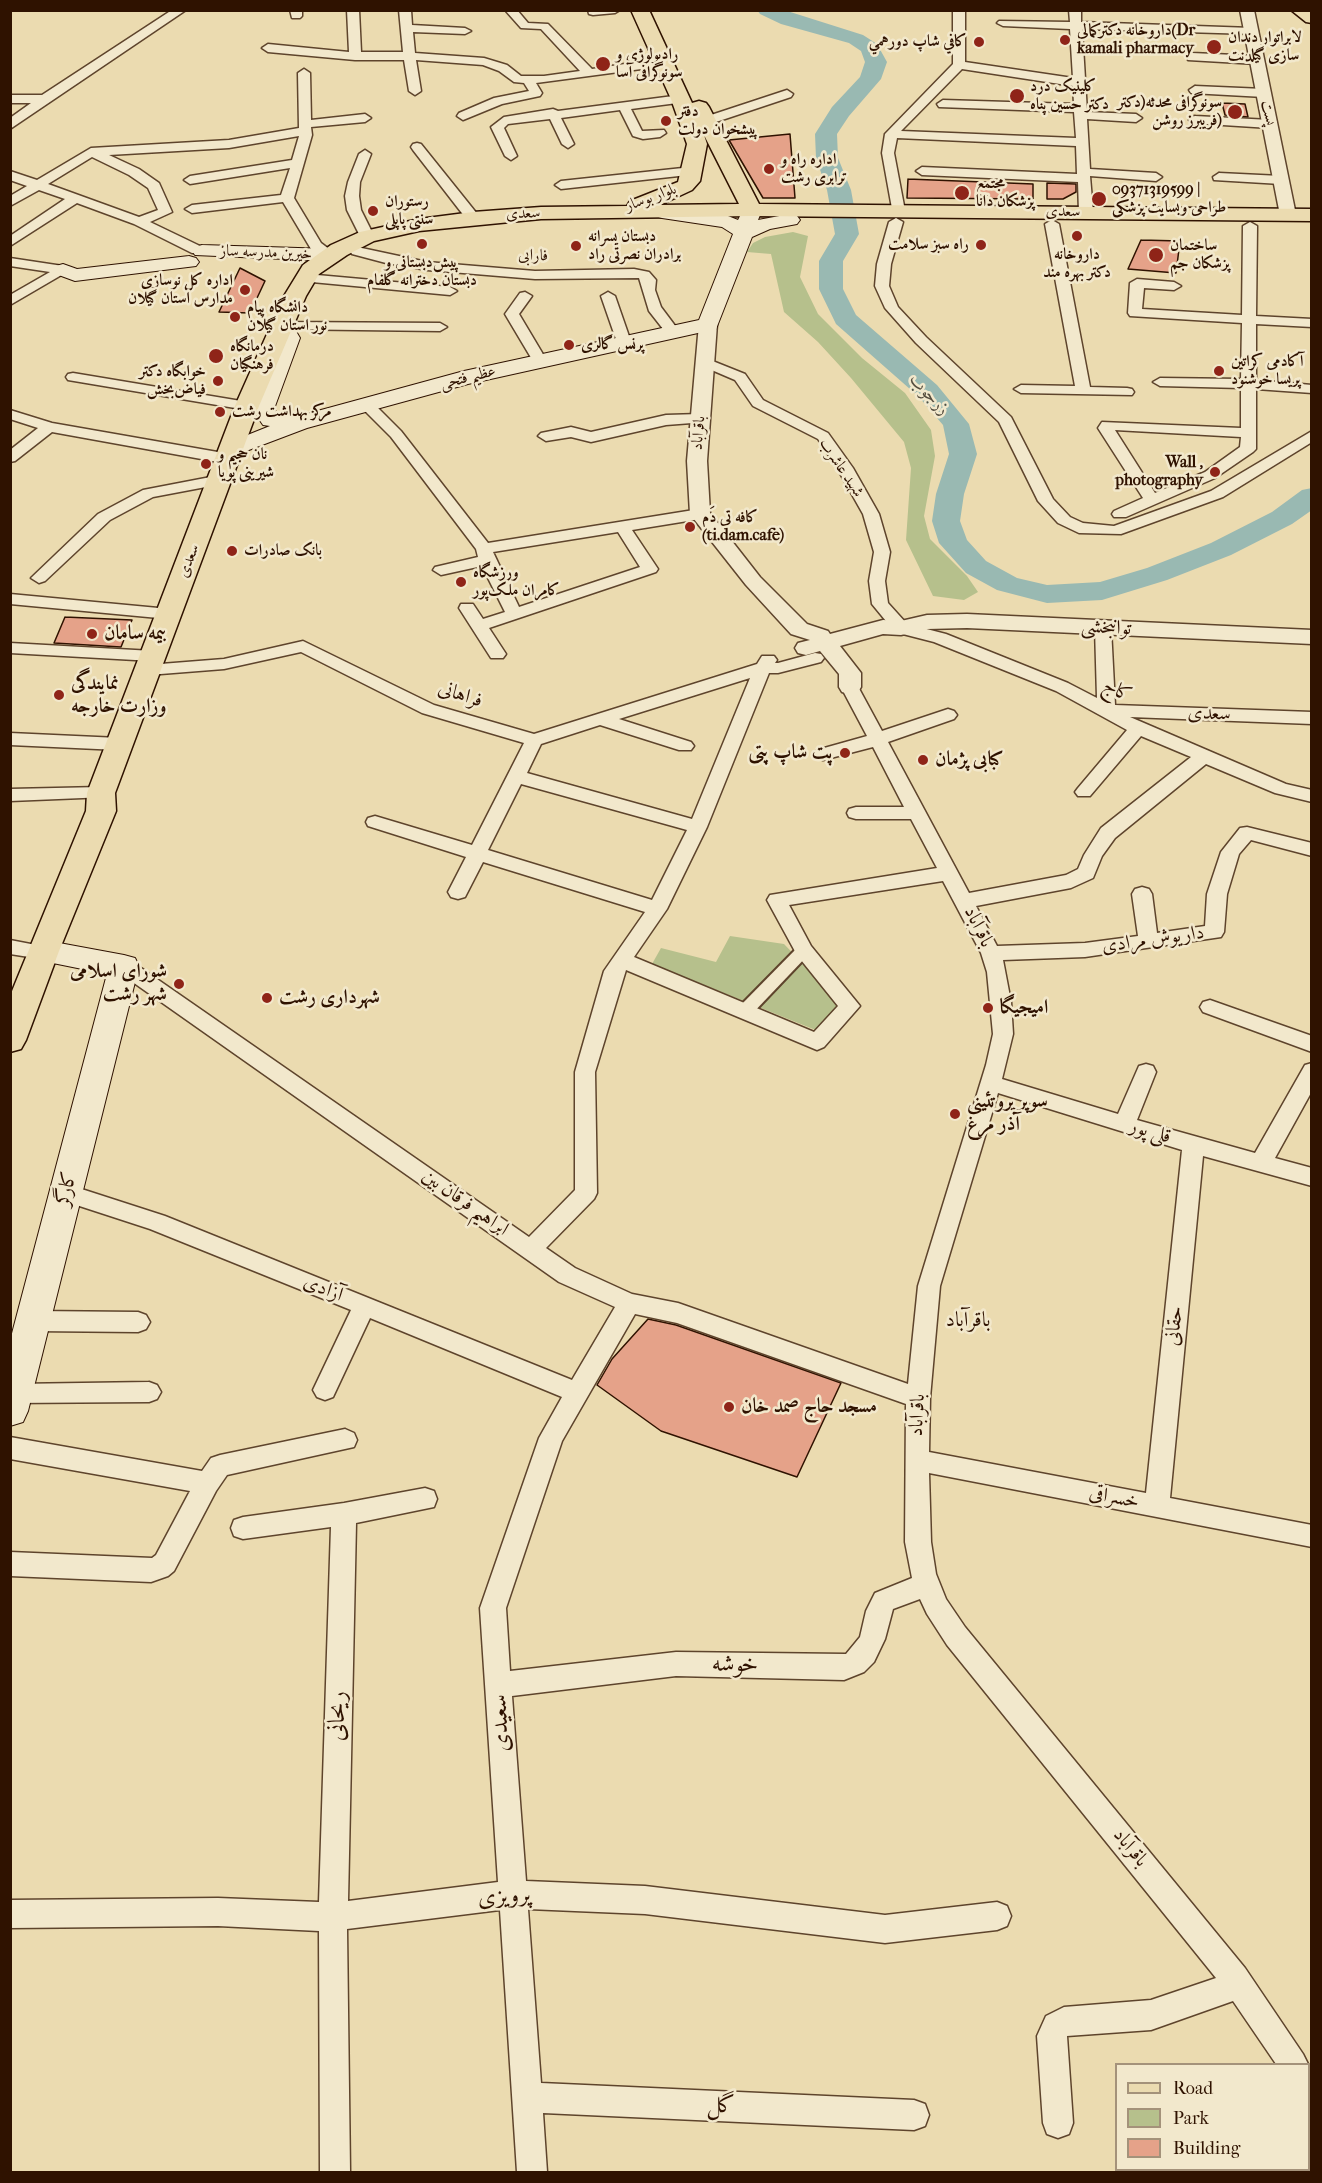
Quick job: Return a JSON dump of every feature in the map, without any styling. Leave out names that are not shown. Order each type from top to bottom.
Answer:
[{"type":"main road","name":"بلوار بوسار","points":[[609,212],[652,201],[685,186],[691,176],[696,144],[681,99],[640,10]]},
{"type":"main road","points":[[654,10],[706,122],[752,210]]},
{"type":"main road","points":[[1300,10],[1311,18]]},
{"type":"main road","points":[[691,176],[693,191],[715,189],[716,142]]},
{"type":"main road","name":"سعدی","points":[[10,996],[27,949],[101,812],[100,793],[247,406],[295,296],[306,278],[330,255],[419,225],[541,213],[752,210],[790,215],[890,216],[1086,212],[1311,215]]},
{"type":"main road","name":"باقرآباد","points":[[708,324],[752,210]]},
{"type":"main road","points":[[663,212],[728,222],[744,233]]},
{"type":"main road","name":"سعدی","points":[[744,233],[790,215]]},
{"type":"main road","name":"سعدی","points":[[890,216],[1052,224],[1311,227]]},
{"type":"main road","name":"خیرین مدرسه ساز","points":[[63,270],[75,275],[194,255],[330,255]]},
{"type":"main road","name":"خیرین مدرسه ساز","points":[[268,256],[306,278]]},
{"type":"main road","name":"عظیم فتحی","points":[[227,462],[299,423],[464,378],[708,324]]},
{"type":"main road","points":[[282,326],[289,338],[263,409],[271,420],[299,423]]},
{"type":"main road","name":"سعدی","points":[[10,1040],[27,949]]},
{"type":"main road","name":"ابراهیم فرقان بین","points":[[27,949],[124,966]]},
{"type":"main road","name":"کارگر","points":[[13,1403],[124,966]]},
{"type":"street","points":[[10,125],[26,112],[181,10]]},
{"type":"street","points":[[352,10],[355,56]]},
{"type":"street","points":[[510,10],[525,26],[544,26],[588,72]]},
{"type":"street","points":[[593,12],[615,10]]},
{"type":"street","points":[[959,10],[959,65],[891,134],[888,153],[890,216],[882,286],[892,308],[921,340],[1005,420],[1046,501],[1064,520],[1078,528],[1115,531],[1217,494],[1311,435]]},
{"type":"street","points":[[1075,10],[1086,212]]},
{"type":"street","name":"پست","points":[[1247,10],[1288,215]]},
{"type":"street","points":[[408,12],[406,28],[415,91]]},
{"type":"street","points":[[1003,23],[1252,31]]},
{"type":"street","points":[[406,28],[465,31]]},
{"type":"street","points":[[268,48],[355,56],[409,56],[484,62],[503,68],[518,79],[529,81],[664,62]]},
{"type":"street","points":[[1192,57],[1257,60]]},
{"type":"street","points":[[959,65],[1079,83]]},
{"type":"street","points":[[304,73],[306,128],[287,198],[316,246],[330,255]]},
{"type":"street","points":[[463,116],[498,101],[536,93],[529,81]]},
{"type":"street","points":[[1195,90],[1264,93]]},
{"type":"street","points":[[706,122],[787,94]]},
{"type":"street","points":[[12,103],[47,99]]},
{"type":"street","points":[[511,156],[498,127],[501,123],[516,117],[681,99]]},
{"type":"street","points":[[12,103],[26,112]]},
{"type":"street","points":[[943,104],[1080,112],[1136,118]]},
{"type":"street","points":[[624,106],[637,133],[644,135],[660,133]]},
{"type":"street","points":[[553,113],[568,144]]},
{"type":"street","points":[[10,202],[92,152],[229,144],[365,118]]},
{"type":"street","points":[[1195,120],[1270,123]]},
{"type":"street","points":[[891,134],[1082,142]]},
{"type":"street","points":[[417,147],[473,218]]},
{"type":"street","points":[[92,152],[135,172],[154,186],[165,212],[139,221]]},
{"type":"street","points":[[362,243],[352,196],[354,182],[365,154]]},
{"type":"street","points":[[190,180],[297,164]]},
{"type":"street","points":[[922,171],[1156,177]]},
{"type":"street","points":[[10,175],[139,221],[168,234],[194,255]]},
{"type":"street","points":[[561,185],[691,176]]},
{"type":"street","points":[[1219,177],[1281,180]]},
{"type":"street","points":[[10,242],[76,198]]},
{"type":"street","points":[[192,209],[287,198]]},
{"type":"street","points":[[1052,224],[1083,390]]},
{"type":"street","points":[[1120,514],[1210,475],[1248,449],[1250,226]]},
{"type":"street","name":"فارابی","points":[[362,243],[386,259],[427,266],[535,275],[645,275],[649,280],[648,290],[654,308],[672,331]]},
{"type":"street","name":"خیرین مدرسه ساز","points":[[10,262],[63,270]]},
{"type":"street","points":[[10,301],[63,270]]},
{"type":"street","points":[[306,278],[450,291]]},
{"type":"street","points":[[1174,286],[1137,283],[1135,313],[1311,323]]},
{"type":"street","points":[[525,296],[512,314],[540,361]]},
{"type":"street","points":[[608,296],[624,342]]},
{"type":"street","name":"باقرآباد","points":[[708,324],[696,461],[700,514],[753,581],[816,646],[831,677],[850,687],[965,901],[991,953],[997,972],[1003,1034],[929,1286],[918,1398],[916,1460],[918,1542],[923,1574],[936,1606],[956,1636],[1239,1984],[1292,2063]]},
{"type":"street","points":[[282,326],[440,327]]},
{"type":"street","name":"شهید عاشرب","points":[[705,362],[740,377],[758,403],[823,436],[871,514],[882,552],[877,581],[880,604],[901,628]]},
{"type":"street","points":[[73,377],[247,406]]},
{"type":"street","points":[[1160,382],[1248,384],[1311,389]]},
{"type":"street","points":[[1021,389],[1127,392]]},
{"type":"street","points":[[366,404],[396,434],[485,554],[514,613]]},
{"type":"street","points":[[10,414],[50,427],[227,462]]},
{"type":"street","points":[[546,436],[571,432],[591,437],[666,420],[700,420]]},
{"type":"street","points":[[1152,500],[1106,428],[1107,425],[1248,433]]},
{"type":"street","points":[[10,458],[50,427]]},
{"type":"street","points":[[39,578],[104,517],[149,493],[227,462]]},
{"type":"street","points":[[441,570],[485,554],[622,526],[700,514]]},
{"type":"street","points":[[479,626],[650,569],[622,526]]},
{"type":"street","points":[[10,599],[169,614]]},
{"type":"street","points":[[467,608],[496,654]]},
{"type":"street","name":"توانبخشی","points":[[816,646],[889,637],[901,628],[927,622],[967,621],[1311,638]]},
{"type":"street","name":"کاج","points":[[901,628],[940,638],[1062,687],[1138,728],[1203,757],[1281,789],[1311,796]]},
{"type":"street","points":[[1103,628],[1106,710]]},
{"type":"street","name":"فراهانی","points":[[10,648],[151,663],[224,664],[303,646],[428,709],[534,740]]},
{"type":"street","points":[[458,892],[534,740],[763,668],[778,668],[816,646]]},
{"type":"street","points":[[531,1249],[586,1193],[585,1071],[614,971],[657,909],[698,827],[763,668]]},
{"type":"street","name":"سعدی","points":[[1106,710],[1311,718]]},
{"type":"street","points":[[823,754],[879,739],[948,715]]},
{"type":"street","points":[[599,719],[685,746]]},
{"type":"street","points":[[1084,792],[1138,728]]},
{"type":"street","points":[[10,739],[120,744]]},
{"type":"street","points":[[965,901],[1071,881],[1086,873],[1093,855],[1108,833],[1203,757]]},
{"type":"street","points":[[516,776],[698,827]]},
{"type":"street","points":[[10,795],[100,793]]},
{"type":"street","points":[[856,813],[918,813]]},
{"type":"street","points":[[375,822],[657,909]]},
{"type":"street","name":"داریوش مرادی","points":[[991,953],[1085,950],[1214,932],[1217,894],[1230,852],[1246,833],[1311,850]]},
{"type":"street","points":[[622,960],[817,1042],[850,1006],[804,950],[777,900],[950,873]]},
{"type":"street","points":[[1142,894],[1148,941]]},
{"type":"street","points":[[744,1012],[804,950]]},
{"type":"street","name":"ابراهیم فرقان بین","points":[[124,966],[567,1275],[629,1303],[678,1313],[918,1398]]},
{"type":"street","points":[[1210,1007],[1311,1044]]},
{"type":"street","points":[[1261,1163],[1311,1071]]},
{"type":"street","points":[[1125,1124],[1146,1072]]},
{"type":"street","name":"قلی پور","points":[[990,1083],[1193,1145],[1311,1177]]},
{"type":"street","name":"حقانی","points":[[1157,1506],[1193,1145]]},
{"type":"street","name":"آزادی","points":[[66,1193],[157,1222],[577,1392]]},
{"type":"street","name":"سعیدی","points":[[532,2172],[493,1608],[551,1438],[629,1303]]},
{"type":"street","points":[[325,1390],[364,1306]]},
{"type":"street","points":[[34,1321],[138,1322]]},
{"type":"street","points":[[13,1403],[149,1392]]},
{"type":"street","points":[[10,1564],[151,1570],[159,1568],[165,1563],[207,1483],[220,1466],[345,1440]]},
{"type":"street","points":[[10,1448],[207,1483]]},
{"type":"street","name":"خسراقی","points":[[916,1460],[1311,1536]]},
{"type":"street","points":[[243,1528],[425,1500]]},
{"type":"street","name":"ریحانی","points":[[334,2172],[333,1917],[344,1514]]},
{"type":"street","name":"خوشه","points":[[500,1685],[676,1664],[844,1668],[855,1663],[865,1653],[884,1601],[927,1585]]},
{"type":"street","name":"پرویزی","points":[[10,1914],[218,1912],[333,1917],[513,1893],[645,1900],[885,1929],[997,1916]]},
{"type":"street","points":[[1058,2123],[1052,2036],[1056,2026],[1064,2022],[1151,2015],[1239,1984]]},
{"type":"street","name":"گل","points":[[528,2097],[914,2115]]},
{"type":"green space","points":[[793,232],[808,236],[800,277],[818,314],[862,358],[905,393],[931,430],[935,456],[924,516],[930,539],[967,576],[978,592],[964,600],[933,596],[906,540],[911,468],[904,442],[818,342],[784,312],[771,254],[747,252],[753,243],[765,237]]},
{"type":"green space","points":[[730,936],[784,944],[841,1003],[818,1031],[652,964],[661,948],[716,962]]},
{"type":"building","name":"سونوگرافی محدثه(دکتر فریبرز روشن)","points":[[1222,103],[1245,104],[1248,117],[1225,115]]},
{"type":"building","name":"اداره راه و ترابری رشت","points":[[790,134],[795,198],[763,198],[729,140]]},
{"type":"building","name":"مجتمع پزشکان دانا","points":[[908,179],[1033,184],[1033,199],[907,198]]},
{"type":"building","points":[[1047,183],[1076,184],[1076,192],[1063,199],[1047,199]]},
{"type":"building","name":"ساختمان پزشکان جم","points":[[1141,240],[1180,241],[1176,273],[1128,269]]},
{"type":"building","points":[[240,268],[265,281],[250,313],[219,312]]},
{"type":"building","name":"بیمه سامان","points":[[65,617],[132,620],[121,647],[54,643]]},
{"type":"building","name":"مسجد حاج صمد خان","points":[[648,1319],[676,1325],[841,1383],[797,1477],[661,1431],[597,1385],[612,1359]]},
{"type":"waterway","name":"زرجوب","points":[[767,10],[788,20],[856,39],[870,48],[876,62],[870,79],[840,112],[826,134],[827,158],[839,190],[847,234],[831,261],[831,289],[845,319],[928,391],[956,424],[963,454],[950,494],[946,521],[953,543],[976,567],[1007,584],[1047,594],[1102,591],[1157,574],[1221,549],[1282,518],[1312,496]]},
{"type":"place","name":"داروخانه دکترکمالی(Dr kamali pharmacy","points":[[1065,40]]},
{"type":"place","name":"كافي شاپ دورهمي","points":[[979,42]]},
{"type":"place","name":"لابراتوار دندان سازی گیلدنت","points":[[1214,47]]},
{"type":"place","name":"رادیولوژی و سونوگرافی آسا","points":[[603,64]]},
{"type":"place","name":"کلینیک درد دکتر حسین پناه","points":[[1017,96]]},
{"type":"place","name":"سونوگرافی محدثه(دکتر فریبرز روشن)","points":[[1235,112]]},
{"type":"place","name":"دفتر پیشخوان دولت","points":[[666,121]]},
{"type":"place","name":"اداره راه و ترابری رشت","points":[[769,169]]},
{"type":"place","name":"مجتمع پزشکان دانا","points":[[962,193]]},
{"type":"place","name":"09371319599 | طراحی وبسایت پزشکی","points":[[1099,199]]},
{"type":"place","name":"رستوران سنتی پاپلی","points":[[373,211]]},
{"type":"place","name":"داروخانه دکتر بهره مند","points":[[1077,236]]},
{"type":"place","name":"پیش‌دبستانی و دبستان دخترانه گلفام","points":[[422,244]]},
{"type":"place","name":"راه سبز سلامت","points":[[981,245]]},
{"type":"place","name":"دبستان پسرانه برادران نصرتی راد","points":[[576,246]]},
{"type":"place","name":"ساختمان پزشکان جم","points":[[1156,255]]},
{"type":"place","name":"اداره کل نوسازی مدارس استان گیلان","points":[[245,290]]},
{"type":"place","name":"دانشگاه پیام نور استان گیلان","points":[[235,317]]},
{"type":"place","name":"پرنس گالری","points":[[569,345]]},
{"type":"place","name":"درمانگاه فرهنگیان","points":[[216,356]]},
{"type":"place","name":"آکادمی کراتین پریسا خوشنود","points":[[1219,371]]},
{"type":"place","name":"خوابگاه دکتر فیاض‌بخش","points":[[218,381]]},
{"type":"place","name":"مرکز بهداشت رشت","points":[[220,412]]},
{"type":"place","name":"نان حجیم و شیرینی پویا","points":[[206,464]]},
{"type":"place","name":"Wall , photography","points":[[1215,472]]},
{"type":"place","name":"کافه تی دَم (ti.dam.cafe)","points":[[690,527]]},
{"type":"place","name":"بانک صادرات","points":[[232,551]]},
{"type":"place","name":"ورزشگاه کامران ملک‌پور","points":[[461,582]]},
{"type":"place","name":"بیمه سامان","points":[[92,634]]},
{"type":"place","name":"نمایندگی وزارت خارجه","points":[[59,695]]},
{"type":"place","name":"پت شاپ پتی","points":[[845,753]]},
{"type":"place","name":"کبابی پژمان","points":[[923,760]]},
{"type":"place","name":"شورای اسلامی شهر رشت","points":[[179,984]]},
{"type":"place","name":"شهرداری رشت","points":[[267,998]]},
{"type":"place","name":"امیجیگا","points":[[988,1008]]},
{"type":"place","name":"سوپر پروتئینی آذر مرغ","points":[[955,1114]]},
{"type":"place","name":"مسجد حاج صمد خان","points":[[729,1407]]},
{"type":"district","name":"باقرآباد","points":[[968,1321]]}]
